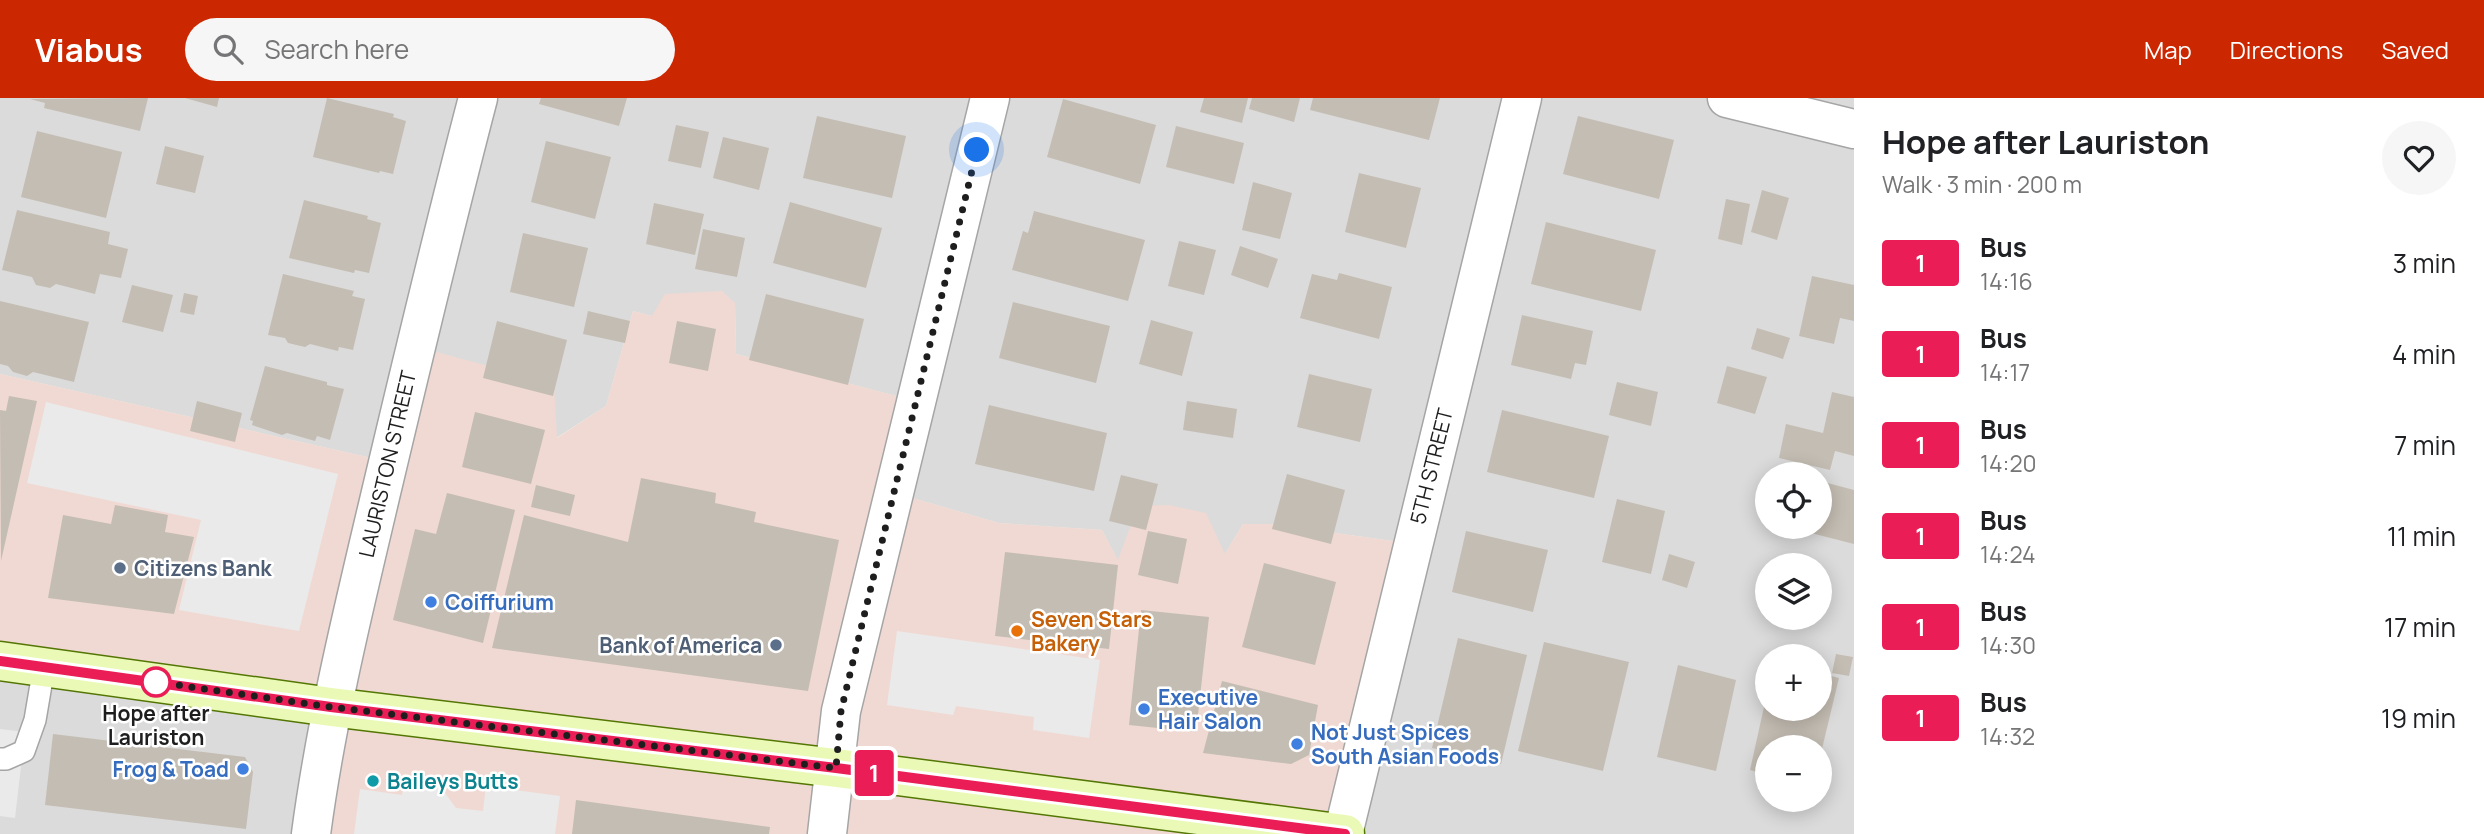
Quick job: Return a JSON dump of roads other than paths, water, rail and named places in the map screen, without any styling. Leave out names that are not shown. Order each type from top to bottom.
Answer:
[{"type":"main road","points":[[0,661],[331,707],[836,768],[1343,834]]},
{"type":"street","name":"LAURISTON STREET","points":[[311,834],[331,707],[435,261],[478,98]]},
{"type":"street","points":[[827,834],[841,711],[990,98]]},
{"type":"street","name":"5TH STREET","points":[[1343,834],[1522,98]]},
{"type":"street","points":[[1727,98],[1854,129]]},
{"type":"lane","points":[[0,759],[6,760],[24,751],[35,720],[44,667]]},
{"type":"place","name":"Citizens Bank","points":[[120,568]]},
{"type":"place","name":"Coiffurium","points":[[431,602]]},
{"type":"place","name":"Seven Stars Bakery","points":[[1017,631]]},
{"type":"place","name":"Bank of America","points":[[776,645]]},
{"type":"place","name":"Hope after Lauriston","points":[[156,682]]},
{"type":"place","name":"Executive Hair Salon","points":[[1144,709]]},
{"type":"place","name":"Not Just Spices South Asian Foods","points":[[1297,744]]},
{"type":"place","name":"Frog & Toad","points":[[243,769]]},
{"type":"place","name":"Baileys Butts","points":[[373,781]]}]
